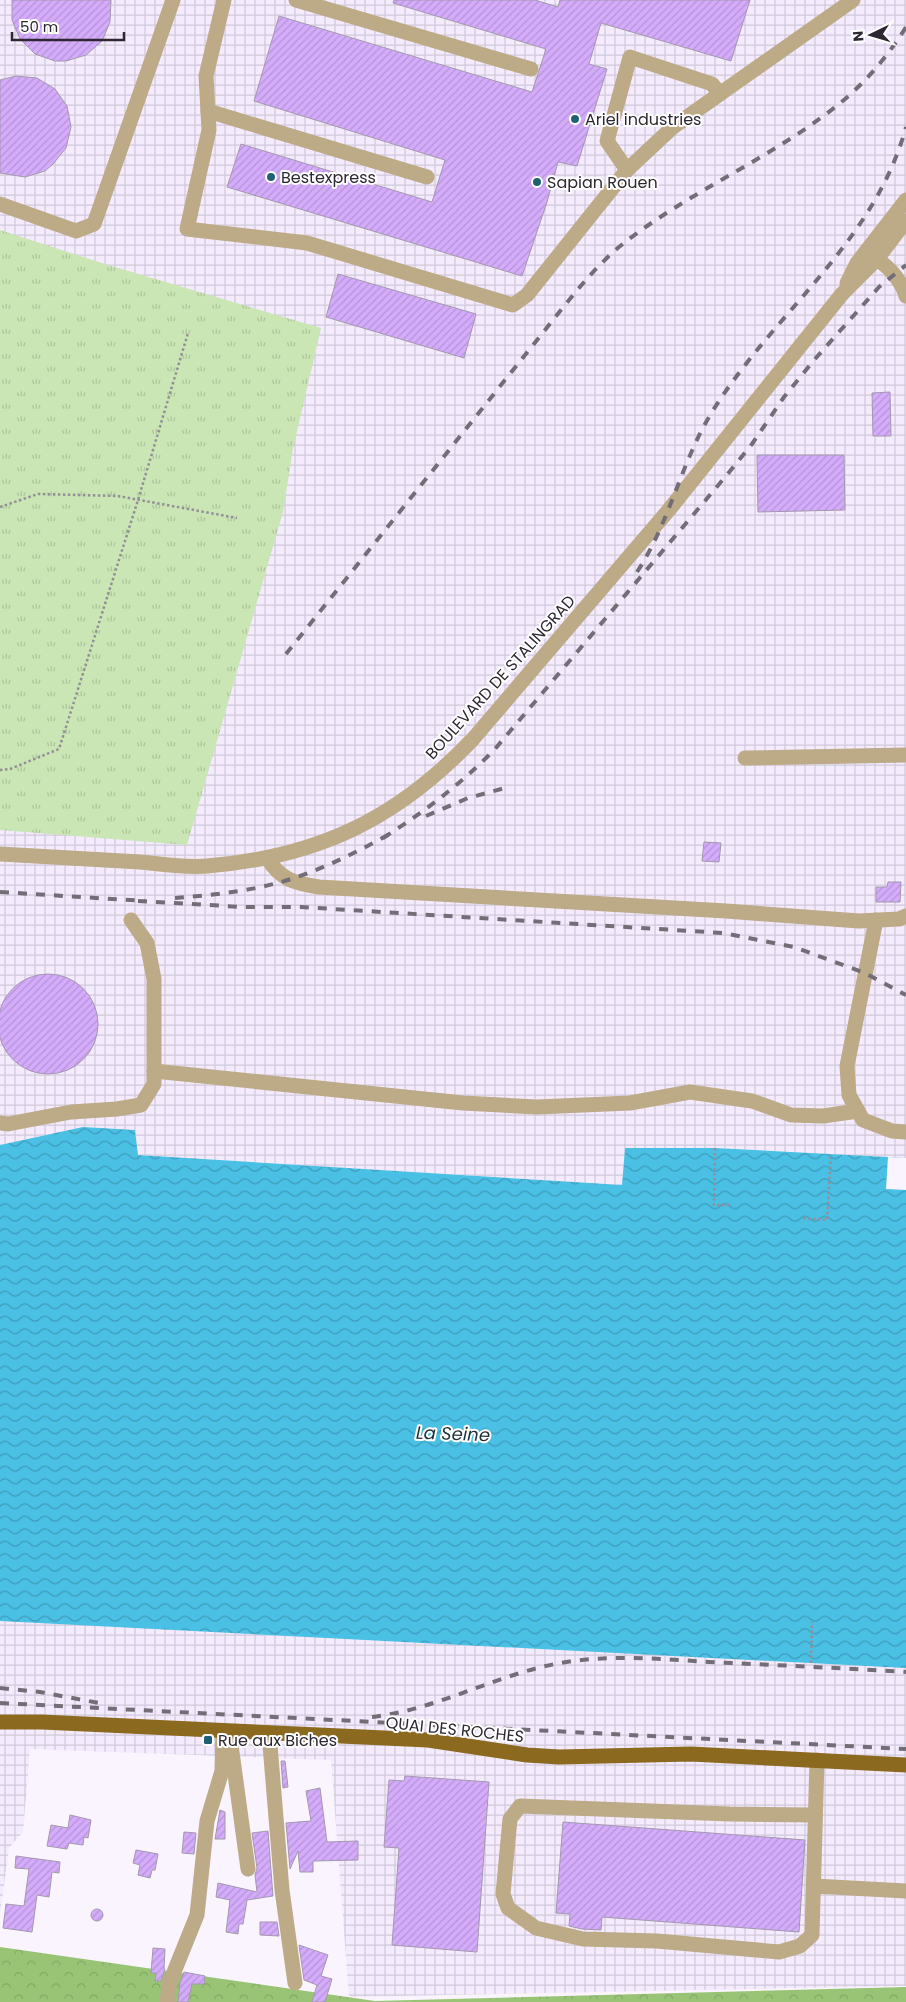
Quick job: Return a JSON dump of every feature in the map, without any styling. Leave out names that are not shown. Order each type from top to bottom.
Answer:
[{"type":"main road","name":"QUAI DES ROCHES","points":[[0,1722],[42,1722],[428,1740],[527,1755],[560,1757],[676,1754],[906,1764]]},
{"type":"street","points":[[0,204],[76,231],[94,224],[173,0]]},
{"type":"street","points":[[224,0],[206,76],[209,130],[187,229],[307,243],[514,304],[527,295],[627,170],[673,126],[848,1]]},
{"type":"street","points":[[296,0],[531,69]]},
{"type":"street","points":[[627,170],[607,141],[630,57],[712,84],[720,94]]},
{"type":"street","points":[[208,111],[427,177]]},
{"type":"street","name":"BOULEVARD DE STALINGRAD","points":[[842,294],[857,263],[906,200]]},
{"type":"street","name":"BOULEVARD DE STALINGRAD","points":[[0,854],[206,867],[267,858],[301,850],[350,831],[405,800],[449,764],[473,739],[668,511],[842,294],[876,259],[906,221]]},
{"type":"street","points":[[876,259],[894,273],[902,285],[906,296]]},
{"type":"street","points":[[745,758],[906,755]]},
{"type":"street","points":[[267,858],[280,875],[297,883],[319,887],[726,911],[859,921],[899,919],[906,916]]},
{"type":"street","points":[[0,1123],[8,1124],[71,1112],[117,1109],[141,1105],[154,1084],[154,979],[147,944],[131,920]]},
{"type":"street","points":[[876,920],[847,1066],[849,1095],[863,1120],[892,1131],[906,1132]]},
{"type":"street","points":[[154,1071],[463,1103],[537,1107],[630,1103],[690,1092],[752,1101],[791,1115],[823,1116],[858,1111]]},
{"type":"street","points":[[227,1731],[248,1869]]},
{"type":"street","points":[[169,2002],[167,2000],[170,1982],[198,1914],[207,1821],[222,1771],[227,1731]]},
{"type":"street","points":[[269,1733],[282,1890],[295,1983]]},
{"type":"street","points":[[815,1815],[730,1814],[520,1806],[510,1819],[503,1894],[508,1908],[536,1928],[583,1939],[657,1941],[779,1952],[800,1946],[812,1935],[817,1760]]},
{"type":"street","points":[[814,1886],[906,1891]]},
{"type":"path","points":[[0,770],[10,769],[59,749],[138,500],[188,333]]},
{"type":"path","points":[[0,507],[38,494],[118,496],[237,518]]},
{"type":"path","points":[[716,1148],[714,1205],[732,1205]]},
{"type":"path","points":[[803,1218],[827,1220],[831,1154]]},
{"type":"path","points":[[811,1663],[812,1622]]},
{"type":"shaded area","points":[[0,0],[906,0],[906,1159],[715,1148],[625,1148],[622,1185],[138,1155],[135,1130],[83,1127],[0,1145]]},
{"type":"shaded area","points":[[0,1551],[906,1610],[906,1986],[349,1997],[331,1760],[30,1749],[23,1832],[9,1848],[0,1915]]},
{"type":"green space","points":[[0,230],[105,264],[321,328],[293,449],[283,512],[187,845],[0,830]]},
{"type":"green space","points":[[0,1947],[375,2001],[906,1987],[906,2002],[0,2002]]},
{"type":"water","name":"La Seine","points":[[83,1127],[135,1130],[138,1155],[622,1185],[625,1148],[715,1148],[906,1158],[906,1668],[0,1621],[0,1145]]},
{"type":"pier","points":[[888,1157],[906,1158],[906,1190],[886,1189]]},
{"type":"building","points":[[12,0],[111,0],[110,22],[102,41],[86,55],[66,61],[55,61],[35,54],[20,39],[12,20]]},
{"type":"building","points":[[394,0],[535,0],[558,7],[560,0],[750,0],[731,61],[601,23],[589,64],[607,69],[577,166],[558,162],[547,202],[522,276],[227,187],[241,144],[432,202],[445,160],[254,101],[279,16],[532,92],[546,49],[393,3]]},
{"type":"building","points":[[16,76],[37,78],[55,89],[67,106],[71,127],[66,148],[53,164],[45,171],[25,177],[0,173],[0,80]]},
{"type":"building","points":[[338,274],[476,314],[464,358],[326,317]]},
{"type":"building","points":[[890,392],[891,436],[873,436],[872,393]]},
{"type":"building","points":[[757,455],[844,455],[845,510],[758,512]]},
{"type":"building","points":[[704,842],[721,843],[719,862],[702,861]]},
{"type":"building","points":[[888,882],[901,882],[900,902],[876,902],[876,887],[887,887]]},
{"type":"building","points":[[48,974],[67,978],[84,988],[94,1005],[98,1024],[94,1043],[84,1060],[67,1070],[48,1074],[29,1070],[12,1060],[2,1043],[-2,1024],[2,1005],[12,988],[29,978]]},
{"type":"building","points":[[281,1761],[285,1761],[288,1787],[283,1788]]},
{"type":"building","points":[[405,1776],[489,1782],[477,1952],[392,1945],[399,1848],[384,1847],[389,1780],[404,1781]]},
{"type":"building","points":[[320,1788],[327,1842],[358,1841],[358,1860],[313,1861],[313,1872],[300,1872],[298,1851],[290,1869],[286,1823],[311,1821],[306,1791]]},
{"type":"building","points":[[220,1810],[225,1812],[225,1839],[215,1839]]},
{"type":"building","points":[[70,1815],[91,1820],[88,1838],[84,1837],[83,1845],[69,1843],[67,1849],[47,1846],[51,1825],[68,1828]]},
{"type":"building","points":[[563,1822],[805,1840],[799,1932],[602,1917],[601,1930],[569,1926],[570,1914],[556,1913]]},
{"type":"building","points":[[268,1831],[273,1896],[247,1900],[243,1924],[239,1924],[238,1934],[226,1932],[230,1900],[216,1897],[218,1883],[257,1892],[255,1875],[257,1868],[252,1833]]},
{"type":"building","points":[[184,1832],[196,1833],[194,1854],[182,1853]]},
{"type":"building","points":[[136,1850],[158,1854],[155,1870],[152,1870],[150,1878],[138,1875],[140,1865],[133,1863]]},
{"type":"building","points":[[16,1856],[60,1862],[59,1873],[52,1872],[49,1897],[37,1895],[32,1932],[3,1928],[6,1904],[24,1906],[29,1869],[15,1868]]},
{"type":"building","points":[[95,1909],[99,1909],[103,1915],[99,1921],[95,1921],[91,1917],[91,1913]]},
{"type":"building","points":[[260,1922],[277,1922],[279,1936],[260,1935]]},
{"type":"building","points":[[299,1945],[328,1955],[321,1976],[332,1979],[325,2002],[312,2002],[317,1985],[304,1980]]},
{"type":"building","points":[[153,1948],[165,1949],[165,1969],[161,1981],[155,1981],[156,1973],[151,1973]]},
{"type":"building","points":[[184,1972],[205,1976],[204,1984],[192,1984],[188,2002],[178,2002],[180,1983]]},
{"type":"railway","points":[[286,654],[565,305],[605,260],[645,227],[786,142],[839,104],[876,68],[906,27]]},
{"type":"railway","points":[[637,572],[658,533],[692,451],[712,412],[737,376],[847,242],[871,207],[891,169],[906,127]]},
{"type":"railway","points":[[383,838],[442,797],[495,749],[726,476],[752,444],[784,397],[815,359],[879,287],[906,265]]},
{"type":"railway","points":[[426,816],[468,798],[505,788]]},
{"type":"railway","points":[[175,898],[219,894],[291,879],[341,859],[388,835]]},
{"type":"railway","points":[[0,892],[145,901]]},
{"type":"railway","points":[[138,901],[243,907],[301,907],[723,933],[794,947],[865,973],[906,995]]},
{"type":"railway","points":[[372,1717],[398,1713],[423,1706],[522,1672],[590,1659],[658,1659],[906,1672]]},
{"type":"railway","points":[[0,1688],[40,1692],[99,1703]]},
{"type":"railway","points":[[0,1703],[906,1749]]},
{"type":"place","name":"Ariel industries","points":[[575,119]]},
{"type":"place","name":"Bestexpress","points":[[271,177]]},
{"type":"place","name":"Sapian Rouen","points":[[537,182]]},
{"type":"place","name":"Rue aux Biches","points":[[208,1740]]}]
